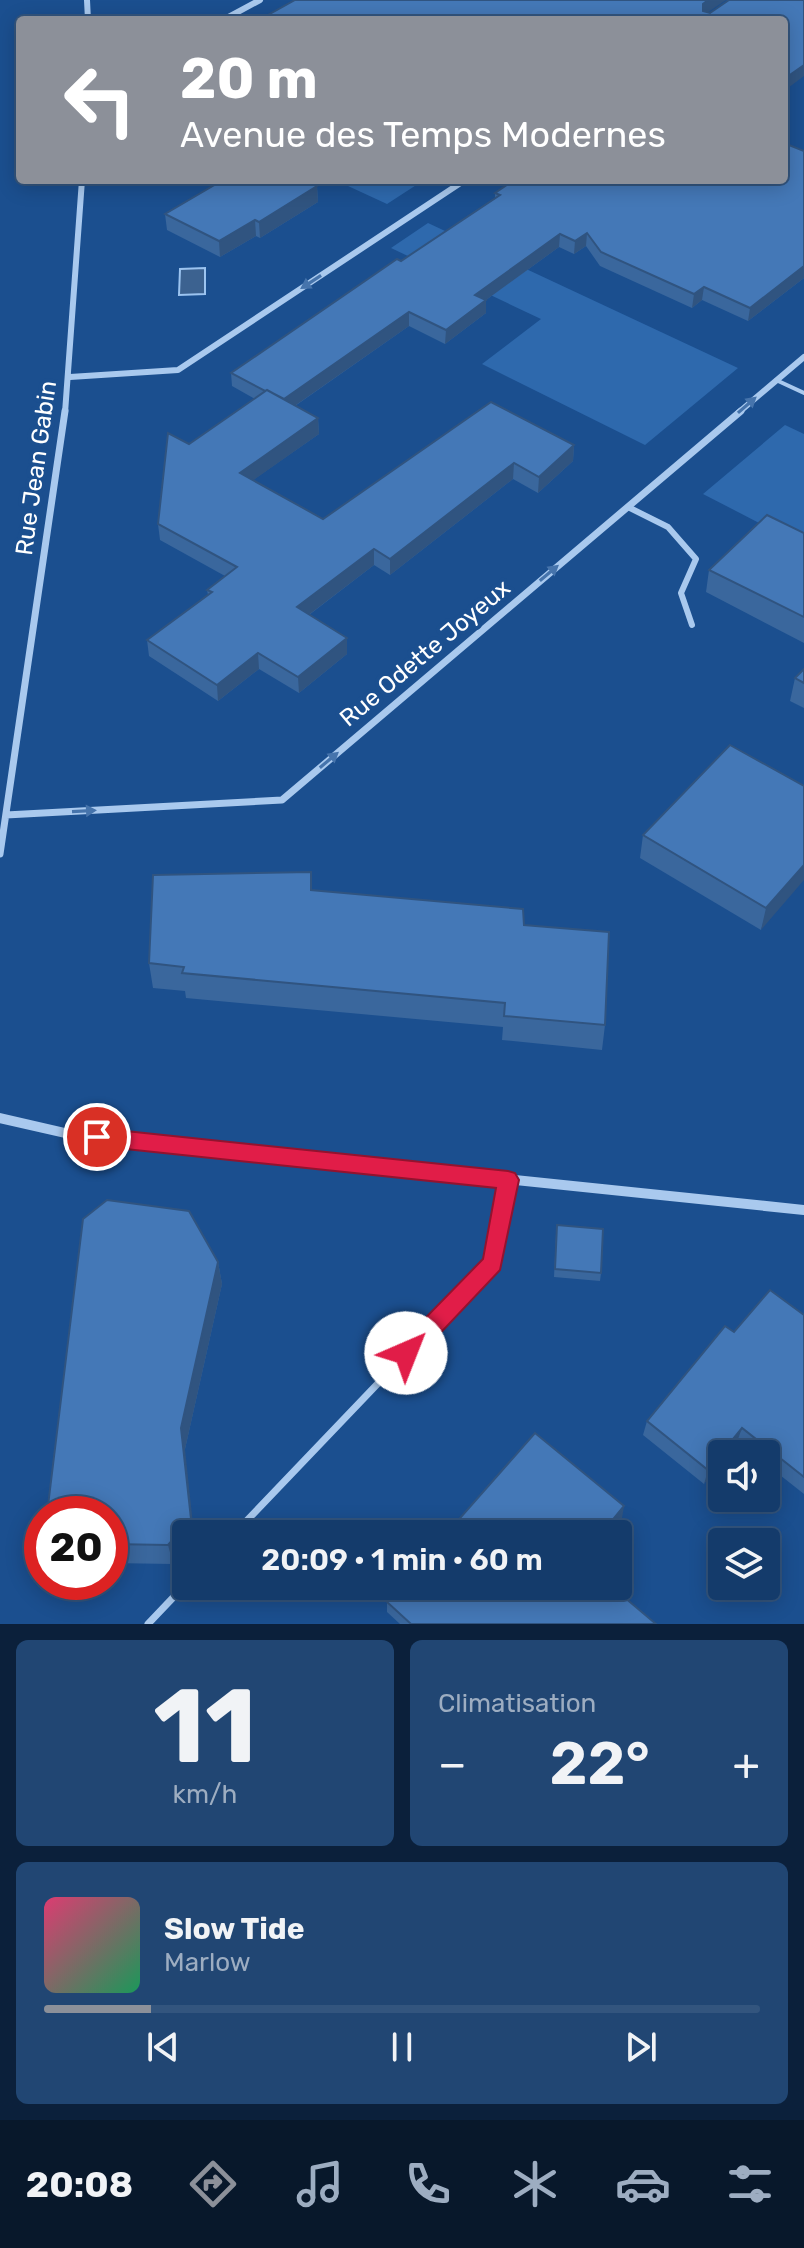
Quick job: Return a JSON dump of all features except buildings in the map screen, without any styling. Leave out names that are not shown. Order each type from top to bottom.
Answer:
[{"type":"street","points":[[230,16],[260,0]]},
{"type":"street","name":"Rue Jean Gabin","points":[[0,854],[70,377],[82,184]]},
{"type":"street","points":[[70,377],[178,370],[459,184]]},
{"type":"street","name":"Rue Odette Joyeux","points":[[6,815],[282,800],[804,357]]},
{"type":"street","points":[[0,1118],[65,1133],[804,1210]]},
{"type":"lane","points":[[776,380],[804,393]]},
{"type":"lane","points":[[628,507],[668,527],[696,559],[681,593],[692,625]]},
{"type":"lane","points":[[247,1520],[493,1263],[508,1180]]},
{"type":"lane","points":[[148,1624],[172,1599]]},
{"type":"shaded area","points":[[344,184],[418,184],[387,204]]},
{"type":"shaded area","points":[[428,223],[738,368],[645,445],[482,364],[541,319],[391,248]]},
{"type":"shaded area","points":[[205,268],[205,294],[179,295],[180,269]]},
{"type":"shaded area","points":[[785,425],[804,434],[804,546],[703,494]]},
{"type":"route","points":[[97,1137],[508,1180],[493,1263],[406,1353]]}]
